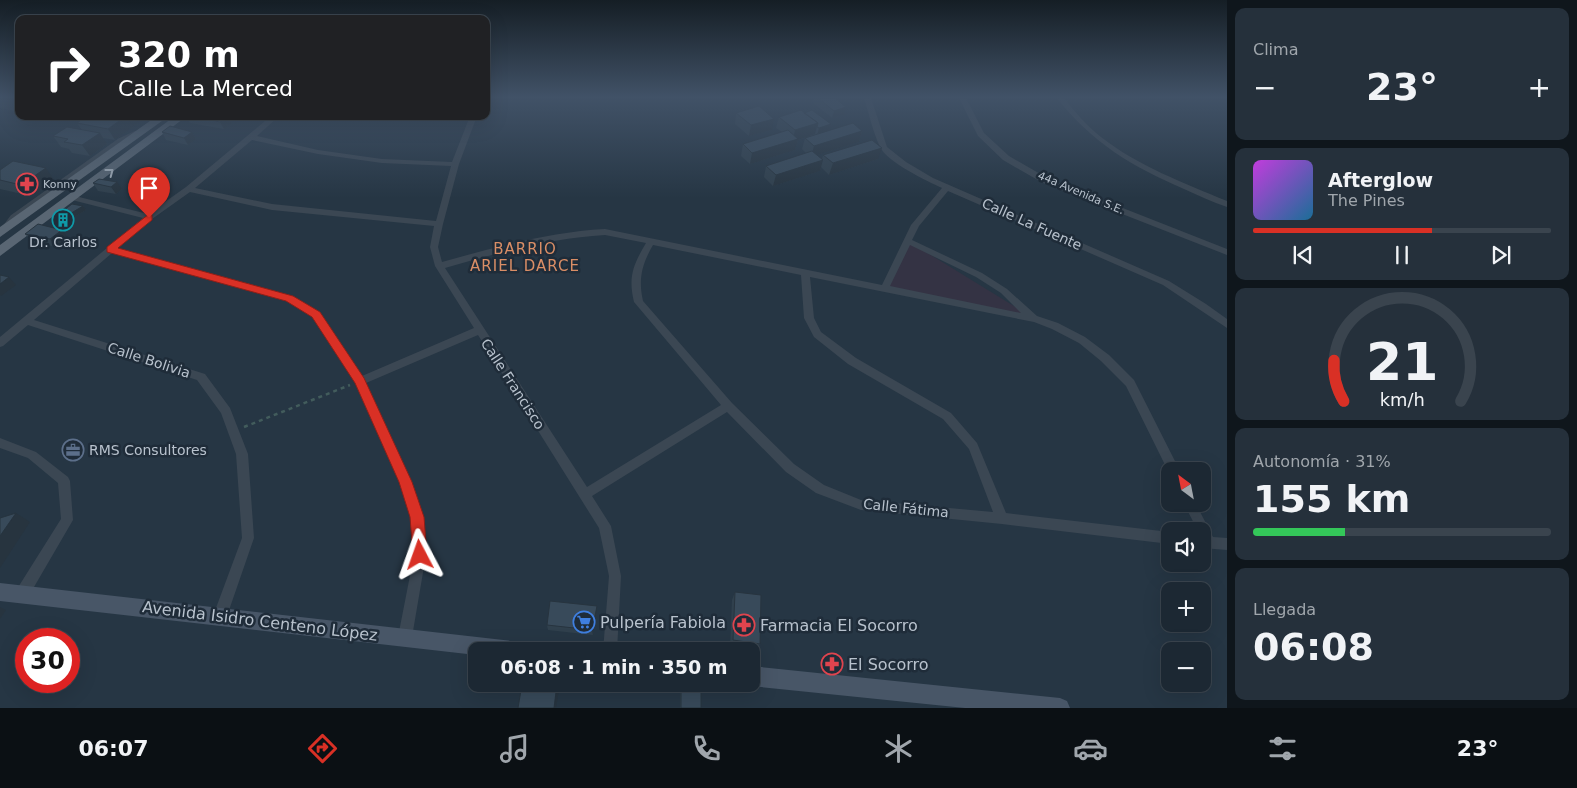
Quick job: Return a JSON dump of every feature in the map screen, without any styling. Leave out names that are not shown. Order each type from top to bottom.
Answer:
[{"type":"main road","points":[[0,233],[144,131]]},
{"type":"main road","points":[[0,252],[75,198],[162,131]]},
{"type":"street","points":[[0,343],[149,218],[189,189],[259,131]]},
{"type":"street","name":"Calle Francisco","points":[[468,131],[455,164],[434,247],[439,266],[605,526],[615,576],[611,642]]},
{"type":"street","name":"Calle La Fuente","points":[[878,131],[884,148],[903,164],[947,187],[1166,283],[1203,306],[1227,324]]},
{"type":"street","name":"44a Avenida S.E.","points":[[980,131],[1006,158],[1046,181],[1227,252]]},
{"type":"street","points":[[1090,131],[1106,144],[1175,182],[1227,204]]},
{"type":"street","points":[[252,137],[318,152],[382,161],[455,164]]},
{"type":"street","points":[[884,289],[915,225],[947,187]]},
{"type":"street","points":[[189,189],[272,207],[439,224]]},
{"type":"street","points":[[75,198],[149,218]]},
{"type":"street","points":[[439,266],[544,238],[571,233],[605,232],[1035,320],[1056,326],[1082,340],[1105,358],[1130,383],[1170,462]]},
{"type":"street","name":"Calle Fátima","points":[[651,241],[637,264],[634,284],[639,302],[728,406],[790,468],[820,489],[861,504],[1161,537]]},
{"type":"street","points":[[908,241],[979,275],[1004,291],[1035,320]]},
{"type":"street","points":[[111,250],[289,298],[316,314],[360,381],[405,482],[417,517],[420,555],[405,637]]},
{"type":"street","points":[[804,273],[809,318],[817,334],[852,361],[947,416],[973,446],[1002,518]]},
{"type":"street","name":"Calle Bolivia","points":[[26,321],[201,377],[226,410],[242,454],[248,538],[220,616]]},
{"type":"street","points":[[360,381],[479,330]]},
{"type":"street","points":[[585,494],[728,406]]},
{"type":"street","points":[[0,443],[32,455],[64,481],[67,520],[22,594]]},
{"type":"street","points":[[1211,542],[1227,544]]},
{"type":"street","name":"Avenida Isidro Centeno López","points":[[0,592],[468,645]]},
{"type":"street","points":[[760,677],[1060,708]]},
{"type":"path","points":[[233,431],[360,381]]},
{"type":"shaded area","points":[[908,241],[1035,319],[884,289]]},
{"type":"building","points":[[61,131],[100,133],[82,145],[64,142],[68,139],[53,136]]},
{"type":"building","points":[[188,131],[192,132],[184,138],[162,132]]},
{"type":"building","points":[[785,131],[789,131],[798,139],[752,153],[743,144]]},
{"type":"building","points":[[827,131],[862,131],[814,146],[805,138]]},
{"type":"building","points":[[872,140],[882,148],[833,163],[823,155]]},
{"type":"building","points":[[812,151],[823,160],[776,175],[766,166]]},
{"type":"building","points":[[13,161],[46,168],[21,185],[0,180],[0,170]]},
{"type":"building","points":[[99,179],[117,182],[111,187],[93,183]]},
{"type":"building","points":[[72,204],[83,206],[58,221],[51,220]]},
{"type":"building","points":[[38,224],[62,230],[50,239],[25,234]]},
{"type":"building","points":[[0,275],[9,277],[0,284]]},
{"type":"building","points":[[16,513],[0,536],[0,518]]},
{"type":"building","name":"Farmacia El Socorro","points":[[735,592],[761,595],[760,644],[760,642],[733,640]]},
{"type":"building","points":[[550,601],[597,606],[592,630],[547,625]]},
{"type":"building","points":[[521,692],[556,692],[554,708],[518,708]]},
{"type":"building","points":[[681,692],[701,692],[701,708],[681,708]]},
{"type":"place","name":"Konny","points":[[27,184]]},
{"type":"place","name":"Dr. Carlos","points":[[63,220]]},
{"type":"place","name":"RMS Consultores","points":[[73,450]]},
{"type":"place","name":"Pulpería Fabiola","points":[[584,622]]},
{"type":"place","name":"Farmacia El Socorro","points":[[744,625]]},
{"type":"place","name":"El Socorro","points":[[832,664]]},
{"type":"district","name":"BARRIO ARIEL DARCE","points":[[525,258]]},
{"type":"route","points":[[149,218],[111,250],[289,298],[316,314],[360,381],[405,482],[417,517],[420,555]]}]
